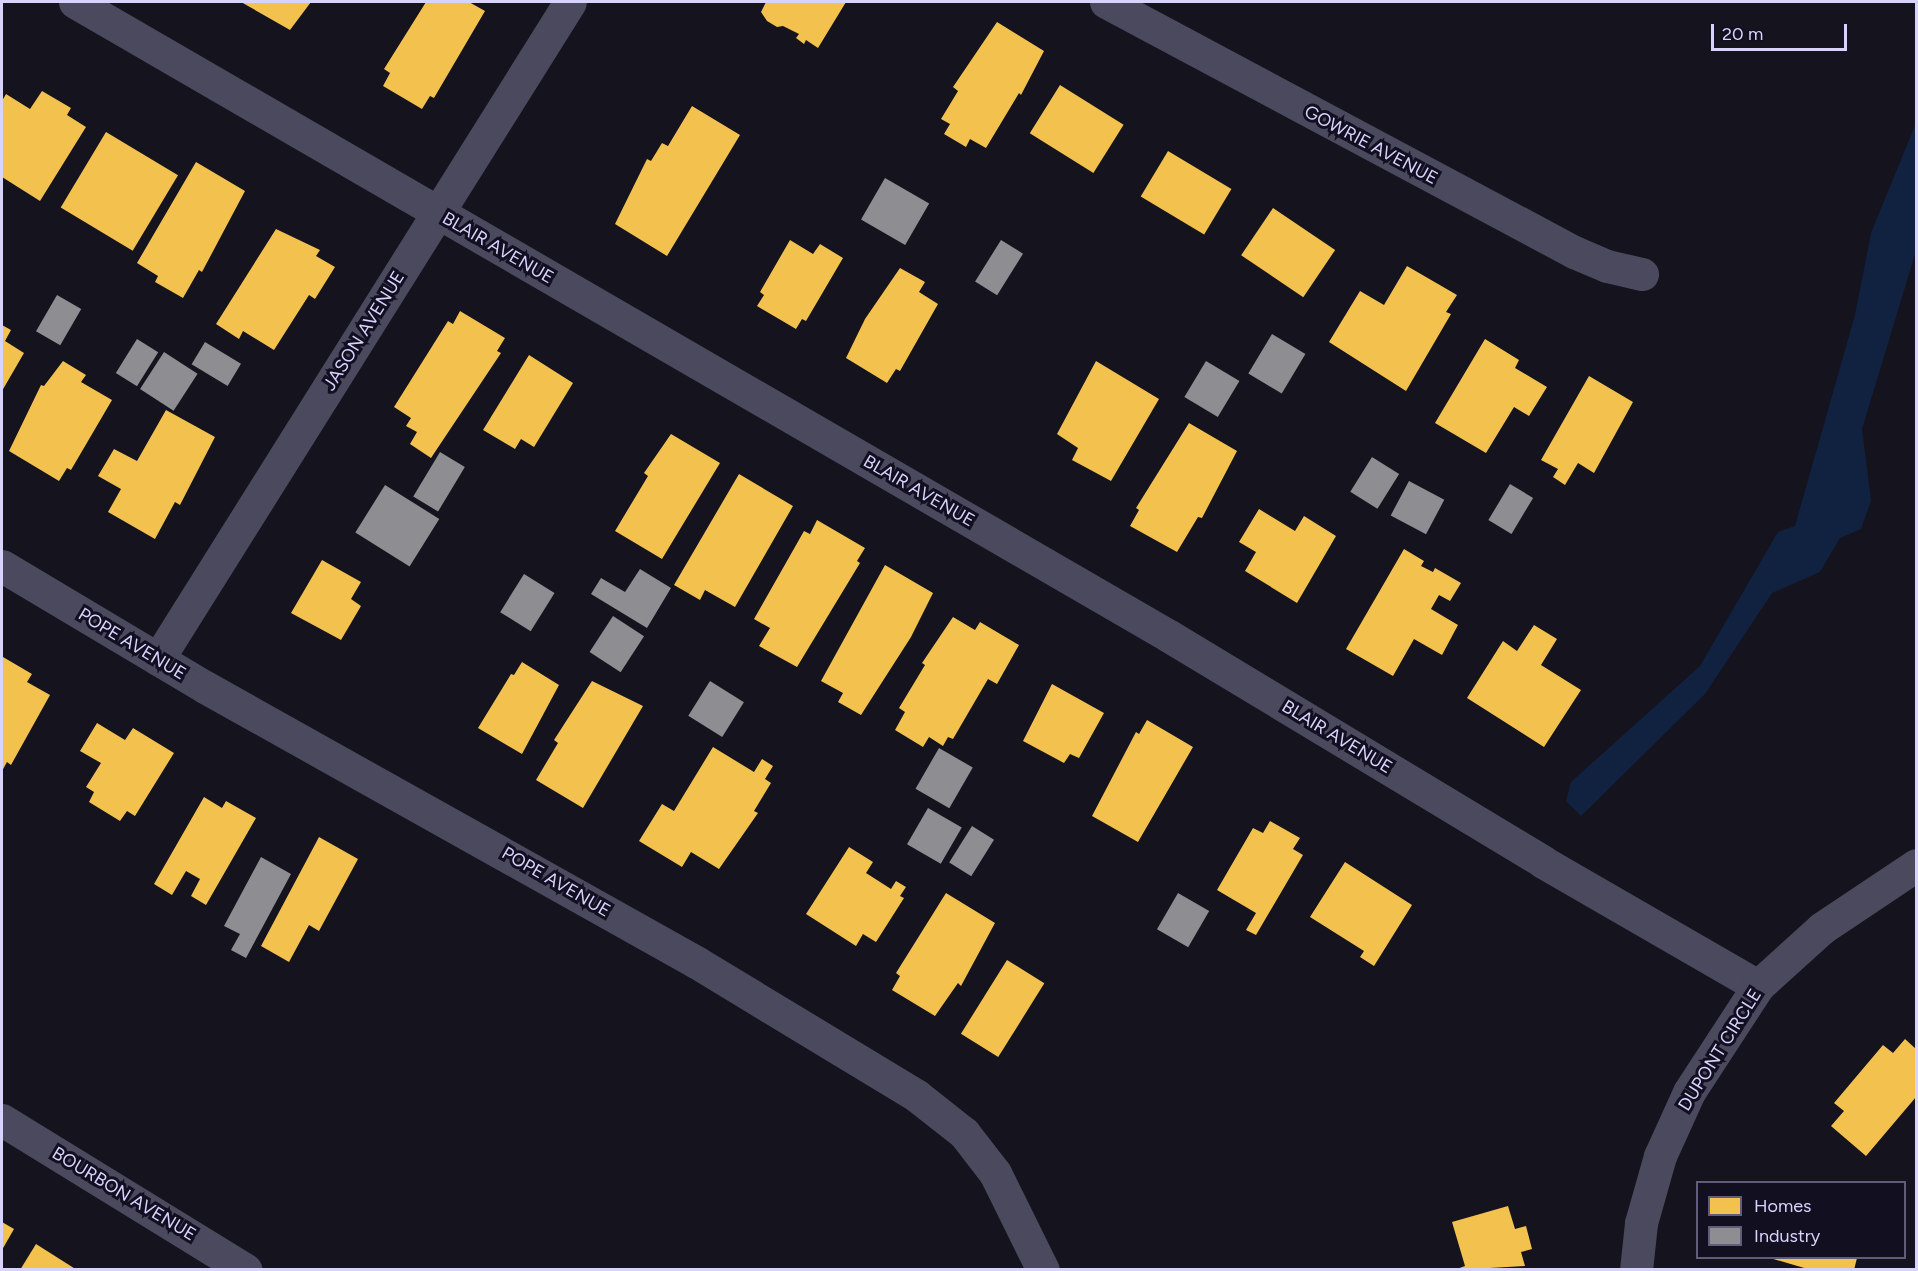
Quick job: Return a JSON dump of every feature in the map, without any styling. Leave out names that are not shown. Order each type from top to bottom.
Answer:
[{"type":"street","name":"BLAIR AVENUE","points":[[75,2],[1169,636],[1543,862],[1758,986]]},
{"type":"street","name":"JASON AVENUE","points":[[158,659],[570,2]]},
{"type":"street","name":"GOWRIE AVENUE","points":[[1107,2],[1574,252],[1607,266],[1642,274]]},
{"type":"street","name":"POPE AVENUE","points":[[2,566],[158,659],[527,865],[917,1095],[964,1133],[995,1173],[1043,1269]]},
{"type":"street","name":"DUPONT CIRCLE","points":[[1636,1269],[1641,1223],[1660,1156],[1689,1092],[1758,986],[1822,928],[1917,865]]},
{"type":"street","name":"BOURBON AVENUE","points":[[2,1120],[246,1269]]},
{"type":"water","points":[[1916,123],[1916,251],[1862,429],[1871,501],[1861,529],[1840,538],[1820,572],[1772,593],[1705,694],[1581,816],[1566,801],[1571,782],[1700,666],[1778,532],[1795,526],[1855,315],[1871,233]]},
{"type":"building: Homes","points":[[241,2],[311,2],[290,30]]},
{"type":"building: Homes","points":[[426,2],[469,2],[485,11],[434,98],[430,96],[422,109],[383,86],[390,73],[384,69]]},
{"type":"building: Homes","points":[[766,2],[846,2],[818,48],[806,40],[804,44],[796,38],[799,34],[767,21],[761,12]]},
{"type":"building: Homes","points":[[997,22],[1044,51],[1021,95],[1019,93],[986,148],[970,139],[966,147],[944,134],[950,124],[941,119],[958,91],[953,87]]},
{"type":"building: Homes","points":[[1060,85],[1124,125],[1093,173],[1030,133]]},
{"type":"building: Homes","points":[[42,91],[71,108],[67,115],[86,127],[40,201],[2,177],[2,101],[6,94],[30,109]]},
{"type":"building: Homes","points":[[692,106],[740,135],[667,256],[615,224],[647,159],[651,161],[662,143],[668,146]]},
{"type":"building: Homes","points":[[106,132],[178,175],[133,251],[61,207]]},
{"type":"building: Homes","points":[[1168,151],[1231,189],[1204,235],[1141,196]]},
{"type":"building: Homes","points":[[196,162],[245,191],[202,272],[199,270],[183,298],[155,282],[158,276],[137,263]]},
{"type":"building: Homes","points":[[1273,208],[1335,250],[1303,297],[1241,255]]},
{"type":"building: Homes","points":[[276,229],[320,250],[316,256],[335,267],[315,299],[309,295],[274,350],[243,331],[239,339],[216,324]]},
{"type":"building: Homes","points":[[790,240],[813,254],[820,244],[843,258],[806,321],[802,319],[796,329],[757,306],[764,295],[760,292]]},
{"type":"building: Homes","points":[[1407,266],[1457,295],[1446,312],[1451,314],[1406,391],[1329,342],[1360,291],[1384,305]]},
{"type":"building: Homes","points":[[900,268],[925,282],[919,292],[938,304],[900,371],[896,369],[887,383],[846,358],[865,319]]},
{"type":"building: Homes","points":[[460,311],[505,338],[497,351],[501,353],[431,458],[410,444],[417,432],[406,426],[411,418],[394,407],[448,321],[453,324]]},
{"type":"building: Homes","points":[[2,325],[11,330],[5,341],[24,353],[2,391]]},
{"type":"building: Homes","points":[[1485,339],[1519,360],[1515,368],[1547,387],[1529,416],[1514,407],[1486,453],[1435,423]]},
{"type":"building: Homes","points":[[529,355],[573,383],[534,447],[521,439],[515,449],[483,430]]},
{"type":"building: Homes","points":[[63,361],[86,375],[81,382],[112,400],[71,470],[67,468],[59,481],[9,451],[41,385],[44,386]]},
{"type":"building: Homes","points":[[1096,361],[1159,399],[1111,481],[1072,460],[1078,448],[1057,434]]},
{"type":"building: Homes","points":[[1589,376],[1633,402],[1594,473],[1578,463],[1565,485],[1553,477],[1558,469],[1541,460]]},
{"type":"building: Homes","points":[[166,410],[215,437],[180,505],[175,502],[155,539],[108,512],[121,489],[98,476],[114,449],[137,461]]},
{"type":"building: Homes","points":[[1189,423],[1237,451],[1202,518],[1198,517],[1177,552],[1130,526],[1139,510],[1136,508]]},
{"type":"building: Homes","points":[[671,434],[720,463],[662,559],[615,531],[648,476],[644,473]]},
{"type":"building: Homes","points":[[739,474],[793,506],[735,607],[705,590],[700,600],[674,585]]},
{"type":"building: Homes","points":[[1259,509],[1295,531],[1304,516],[1336,536],[1297,603],[1245,571],[1256,552],[1239,542]]},
{"type":"building: Homes","points":[[817,520],[865,548],[857,561],[860,563],[797,667],[759,646],[770,628],[754,619],[804,531],[810,534]]},
{"type":"building: Homes","points":[[1404,549],[1424,561],[1421,566],[1433,572],[1435,568],[1461,583],[1450,601],[1439,595],[1431,609],[1458,625],[1442,655],[1414,639],[1393,676],[1346,649]]},
{"type":"building: Homes","points":[[322,560],[361,582],[351,599],[361,606],[341,640],[291,613]]},
{"type":"building: Homes","points":[[885,565],[933,593],[911,637],[861,715],[838,702],[843,693],[821,681]]},
{"type":"building: Homes","points":[[953,617],[975,630],[980,622],[1019,645],[997,684],[988,679],[953,739],[948,737],[943,746],[929,737],[923,747],[895,730],[905,712],[899,708],[925,665],[922,663]]},
{"type":"building: Homes","points":[[1534,625],[1557,639],[1541,665],[1581,690],[1544,747],[1467,698],[1503,641],[1517,651]]},
{"type":"building: Homes","points":[[3,657],[32,674],[27,682],[50,695],[11,765],[7,762],[2,771]]},
{"type":"building: Homes","points":[[522,662],[559,685],[522,754],[478,728],[511,674],[514,675]]},
{"type":"building: Homes","points":[[592,681],[643,706],[583,808],[536,780],[558,743],[554,740]]},
{"type":"building: Homes","points":[[1052,684],[1104,713],[1079,758],[1070,754],[1064,763],[1023,741]]},
{"type":"building: Homes","points":[[1147,720],[1193,747],[1138,842],[1092,816],[1136,732],[1139,734]]},
{"type":"building: Homes","points":[[97,723],[125,740],[133,728],[174,753],[135,816],[127,811],[120,821],[89,802],[94,792],[86,787],[101,763],[80,751]]},
{"type":"building: Homes","points":[[713,747],[754,772],[762,759],[773,766],[765,779],[771,783],[754,811],[758,813],[719,869],[691,852],[682,867],[639,841],[662,804],[674,811]]},
{"type":"building: Homes","points":[[204,797],[222,808],[226,801],[256,818],[206,905],[191,896],[200,879],[186,871],[172,895],[154,884]]},
{"type":"building: Homes","points":[[1270,821],[1300,838],[1293,849],[1303,855],[1256,935],[1246,930],[1256,913],[1217,890],[1253,828],[1263,833]]},
{"type":"building: Homes","points":[[319,837],[358,859],[319,931],[309,925],[289,962],[261,946]]},
{"type":"building: Homes","points":[[849,847],[873,862],[866,873],[891,889],[896,881],[906,887],[900,896],[904,898],[876,942],[863,934],[856,946],[806,914]]},
{"type":"building: Homes","points":[[1345,862],[1412,905],[1374,966],[1360,957],[1364,951],[1310,917]]},
{"type":"building: Homes","points":[[946,893],[995,923],[961,986],[958,983],[935,1016],[892,990],[900,976],[896,973]]},
{"type":"building: Homes","points":[[1007,960],[1044,983],[998,1057],[961,1034]]},
{"type":"building: Homes","points":[[1905,1039],[1916,1049],[1916,1097],[1866,1156],[1831,1126],[1844,1111],[1834,1103],[1883,1045],[1893,1053]]},
{"type":"building: Homes","points":[[1508,1206],[1515,1229],[1526,1226],[1532,1249],[1521,1252],[1525,1266],[1454,1270],[1465,1266],[1452,1222]]},
{"type":"building: Homes","points":[[2,1222],[14,1229],[2,1250]]},
{"type":"building: Homes","points":[[36,1244],[77,1270],[20,1270]]},
{"type":"building: Homes","points":[[1773,1259],[1857,1259],[1854,1270],[1811,1270]]},
{"type":"building: Industry","points":[[885,178],[929,204],[905,245],[861,220]]},
{"type":"building: Industry","points":[[1001,240],[1023,254],[997,295],[975,282]]},
{"type":"building: Industry","points":[[57,295],[81,309],[60,345],[36,331]]},
{"type":"building: Industry","points":[[1272,334],[1305,354],[1282,394],[1248,373]]},
{"type":"building: Industry","points":[[137,339],[158,352],[137,386],[116,373]]},
{"type":"building: Industry","points":[[205,342],[241,364],[228,386],[192,364]]},
{"type":"building: Industry","points":[[164,352],[198,374],[174,411],[140,389]]},
{"type":"building: Industry","points":[[1206,361],[1239,381],[1218,417],[1184,397]]},
{"type":"building: Industry","points":[[440,452],[465,467],[438,512],[413,497]]},
{"type":"building: Industry","points":[[1372,457],[1399,474],[1377,509],[1350,492]]},
{"type":"building: Industry","points":[[1409,481],[1444,500],[1426,534],[1391,515]]},
{"type":"building: Industry","points":[[1510,484],[1533,498],[1512,534],[1488,520]]},
{"type":"building: Industry","points":[[385,485],[439,519],[410,566],[355,532]]},
{"type":"building: Industry","points":[[640,569],[671,588],[647,628],[591,594],[601,578],[625,592]]},
{"type":"building: Industry","points":[[524,574],[555,593],[531,631],[500,612]]},
{"type":"building: Industry","points":[[613,616],[644,636],[621,672],[590,652]]},
{"type":"building: Industry","points":[[710,681],[744,702],[722,737],[688,716]]},
{"type":"building: Industry","points":[[939,748],[973,768],[949,808],[916,789]]},
{"type":"building: Industry","points":[[928,808],[962,828],[941,864],[907,844]]},
{"type":"building: Industry","points":[[972,826],[994,840],[971,876],[949,862]]},
{"type":"building: Industry","points":[[261,857],[291,874],[246,958],[231,950],[240,934],[224,926]]},
{"type":"building: Industry","points":[[1178,893],[1209,911],[1188,947],[1157,929]]}]
